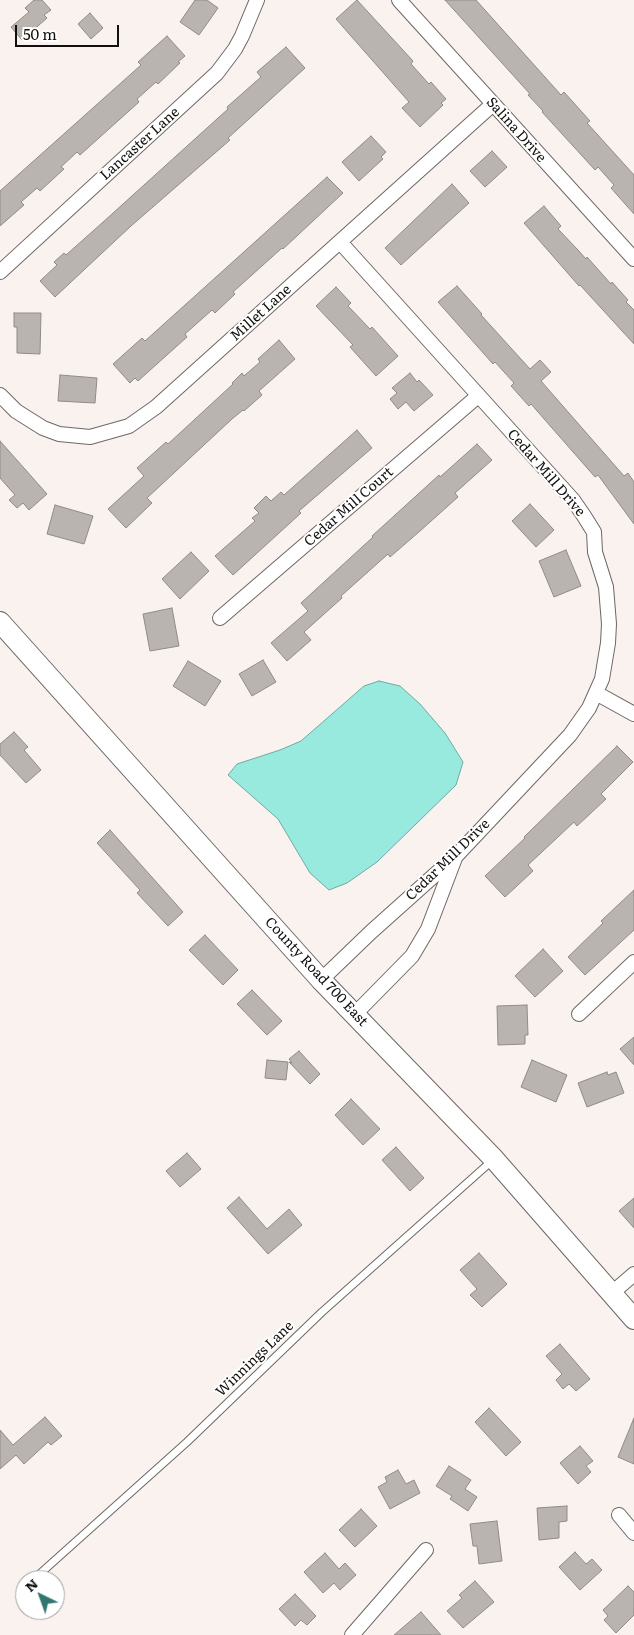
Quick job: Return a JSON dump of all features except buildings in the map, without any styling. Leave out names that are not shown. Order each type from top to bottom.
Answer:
[{"type":"main road","name":"County Road 700 East","points":[[0,622],[321,980],[494,1159],[612,1293],[631,1310]]},
{"type":"street","name":"Lancaster Lane","points":[[0,272],[218,73],[242,36],[257,0]]},
{"type":"street","name":"Salina Drive","points":[[399,0],[634,259]]},
{"type":"street","name":"Millet Lane","points":[[2,397],[16,411],[29,420],[59,434],[90,437],[129,426],[156,407],[493,104]]},
{"type":"street","name":"Cedar Mill Drive","points":[[321,980],[370,932],[457,855],[570,735],[589,708],[602,679],[606,661],[609,624],[606,587],[595,552],[594,532],[573,500],[340,242]]},
{"type":"street","name":"Cedar Mill Court","points":[[220,618],[478,396]]},
{"type":"street","points":[[596,693],[634,714]]},
{"type":"street","points":[[354,1014],[412,956],[428,929],[457,855]]},
{"type":"street","points":[[579,1014],[634,962]]},
{"type":"street","points":[[612,1293],[634,1274]]},
{"type":"street","points":[[618,1515],[634,1533]]},
{"type":"street","points":[[352,1635],[426,1550]]},
{"type":"lane","name":"Winnings Lane","points":[[44,1570],[187,1442],[322,1312],[494,1159]]},
{"type":"water","points":[[379,681],[400,686],[420,704],[445,733],[463,762],[456,785],[377,862],[347,883],[329,890],[310,873],[278,819],[228,775],[237,764],[301,741],[364,686]]}]
